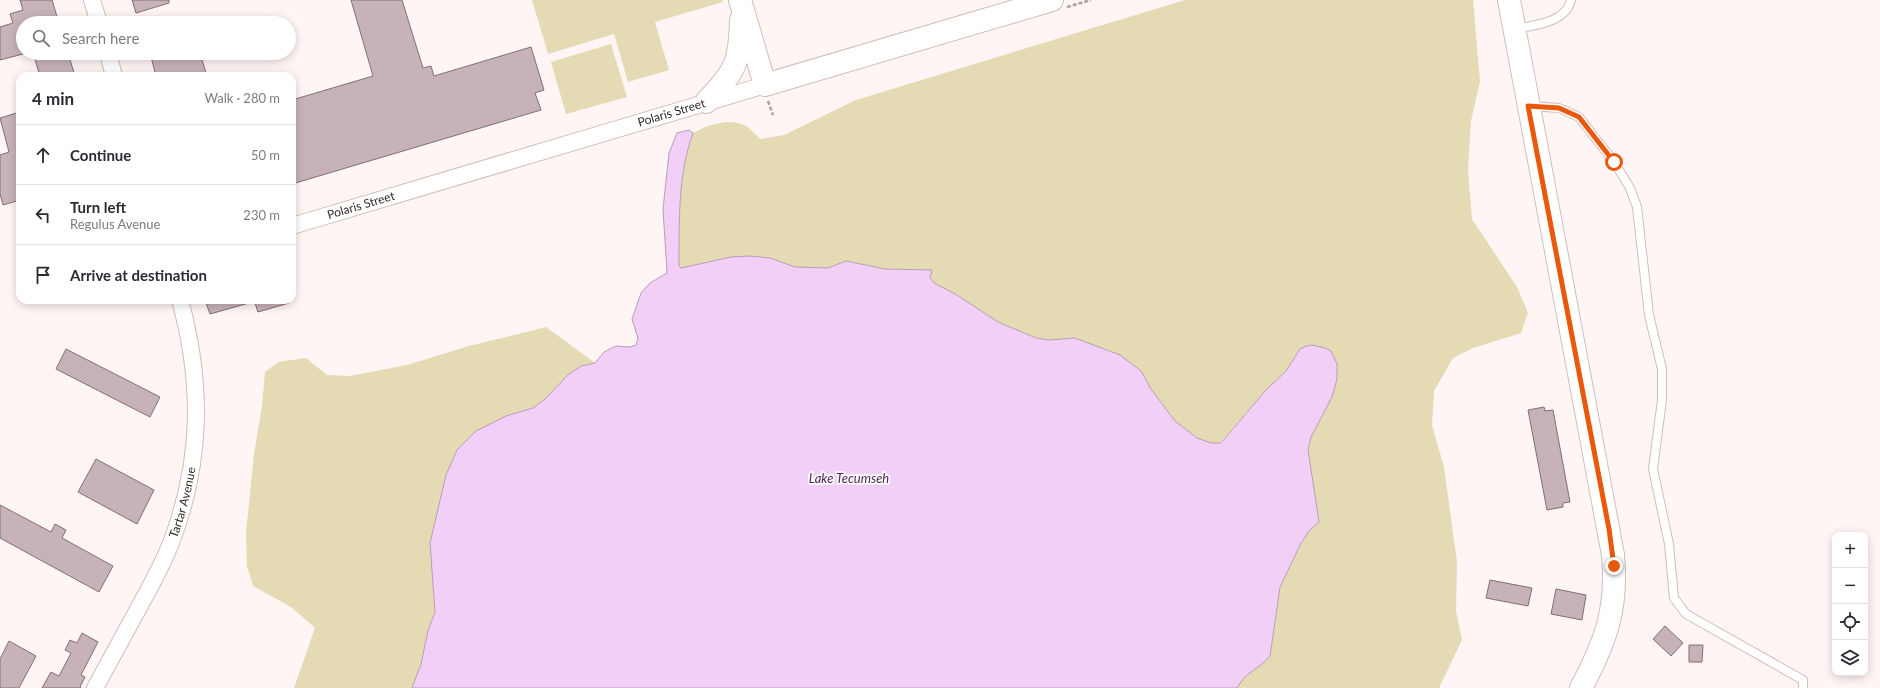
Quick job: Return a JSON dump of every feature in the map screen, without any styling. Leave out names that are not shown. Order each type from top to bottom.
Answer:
[{"type":"street","points":[[92,0],[97,16]]},
{"type":"street","name":"Polaris Street","points":[[296,225],[1052,0]]},
{"type":"street","points":[[1509,0],[1609,529],[1615,575],[1614,606],[1609,624],[1586,686]]},
{"type":"street","points":[[741,2],[765,85]]},
{"type":"street","points":[[706,102],[726,80],[735,67],[741,44],[741,2]]},
{"type":"street","points":[[110,60],[113,72]]},
{"type":"street","name":"Tartar Avenue","points":[[95,688],[161,566],[178,525],[187,489],[194,455],[196,431],[196,388],[192,351],[181,304]]},
{"type":"lane","points":[[1514,30],[1554,19],[1567,11],[1571,0]]},
{"type":"lane","points":[[1528,106],[1559,108],[1579,117],[1614,162],[1630,188],[1637,207],[1649,315],[1662,369],[1662,400],[1653,469],[1668,544],[1674,598],[1686,614],[1803,680],[1803,688]]},
{"type":"shaded area","points":[[532,0],[722,0],[723,2],[655,22],[669,70],[628,82],[614,34],[548,54]]},
{"type":"shaded area","points":[[1185,0],[1473,0],[1480,81],[1471,121],[1468,170],[1472,219],[1517,287],[1528,313],[1521,333],[1473,348],[1453,358],[1434,391],[1432,425],[1444,467],[1457,562],[1456,611],[1462,640],[1439,688],[1237,688],[1245,677],[1266,661],[1270,656],[1280,587],[1301,543],[1309,531],[1319,522],[1308,450],[1331,351],[1312,345],[1300,349],[1286,371],[1266,390],[1220,443],[1211,443],[1197,438],[1175,421],[1151,389],[1141,371],[1075,338],[1049,340],[1036,338],[998,322],[957,295],[934,283],[930,278],[932,270],[885,269],[846,261],[828,268],[795,267],[770,258],[731,257],[681,268],[679,266],[680,199],[684,165],[693,133],[705,127],[719,123],[733,122],[746,126],[760,139],[784,135],[856,100]]},
{"type":"shaded area","points":[[611,44],[627,97],[566,114],[551,62]]},
{"type":"shaded area","points":[[546,327],[595,363],[581,366],[568,375],[544,400],[533,408],[506,416],[430,543],[435,612],[428,631],[421,664],[412,688],[294,688],[315,628],[291,607],[253,586],[247,566],[246,533],[254,454],[262,406],[265,372],[278,362],[306,358],[327,375],[350,376],[407,365],[469,346]]},
{"type":"water","name":"Lake Tecumseh","points":[[689,130],[693,133],[684,165],[680,198],[679,266],[681,268],[731,257],[750,256],[770,258],[795,267],[828,268],[846,261],[885,269],[932,270],[930,278],[934,283],[957,295],[998,322],[1036,338],[1049,340],[1075,338],[1120,355],[1141,371],[1151,389],[1175,421],[1197,438],[1211,443],[1221,443],[1266,390],[1286,371],[1300,349],[1312,345],[1331,351],[1337,364],[1337,379],[1332,397],[1311,437],[1308,450],[1319,522],[1309,531],[1301,543],[1280,587],[1270,656],[1266,661],[1245,677],[1237,688],[412,688],[421,664],[428,631],[435,612],[430,543],[446,475],[457,450],[476,431],[506,416],[533,408],[544,400],[568,375],[581,366],[595,363],[604,352],[616,346],[629,347],[636,345],[638,338],[632,319],[641,293],[650,283],[667,273],[663,209],[669,153],[677,133]]},
{"type":"building","points":[[20,0],[52,0],[57,16],[16,16],[16,56],[0,60],[0,27],[13,23],[10,14],[23,10]]},
{"type":"building","points":[[132,0],[169,0],[169,3],[136,13]]},
{"type":"building","points":[[351,0],[402,0],[423,68],[431,66],[434,76],[531,47],[544,90],[535,93],[541,110],[296,183],[296,99],[373,76]]},
{"type":"building","points":[[35,60],[70,60],[74,72],[39,72]]},
{"type":"building","points":[[152,60],[202,60],[206,72],[155,72]]},
{"type":"building","points":[[16,113],[16,201],[3,205],[0,194],[0,155],[9,152],[0,118]]},
{"type":"building","points":[[206,304],[245,304],[210,314]]},
{"type":"building","points":[[255,304],[286,304],[258,312]]},
{"type":"building","points":[[66,349],[160,397],[150,417],[56,369]]},
{"type":"building","points":[[1544,407],[1545,411],[1553,410],[1570,502],[1563,503],[1563,507],[1547,510],[1528,410]]},
{"type":"building","points":[[96,459],[154,490],[137,524],[78,492]]},
{"type":"building","points":[[0,505],[51,532],[55,524],[66,530],[62,538],[113,566],[99,592],[0,538]]},
{"type":"building","points":[[1490,580],[1532,588],[1528,606],[1486,598]]},
{"type":"building","points":[[1556,589],[1586,595],[1582,620],[1551,614]]},
{"type":"building","points":[[1665,626],[1683,643],[1671,656],[1653,639]]},
{"type":"building","points":[[82,633],[98,642],[81,675],[85,677],[80,687],[81,688],[42,688],[51,672],[59,676],[71,653],[65,650],[70,640],[77,643]]},
{"type":"building","points":[[9,641],[36,656],[19,688],[0,688],[0,659]]},
{"type":"building","points":[[1689,645],[1703,645],[1702,662],[1689,662]]},
{"type":"route","points":[[1614,162],[1579,117],[1559,108],[1528,106],[1609,529],[1614,566]]}]
